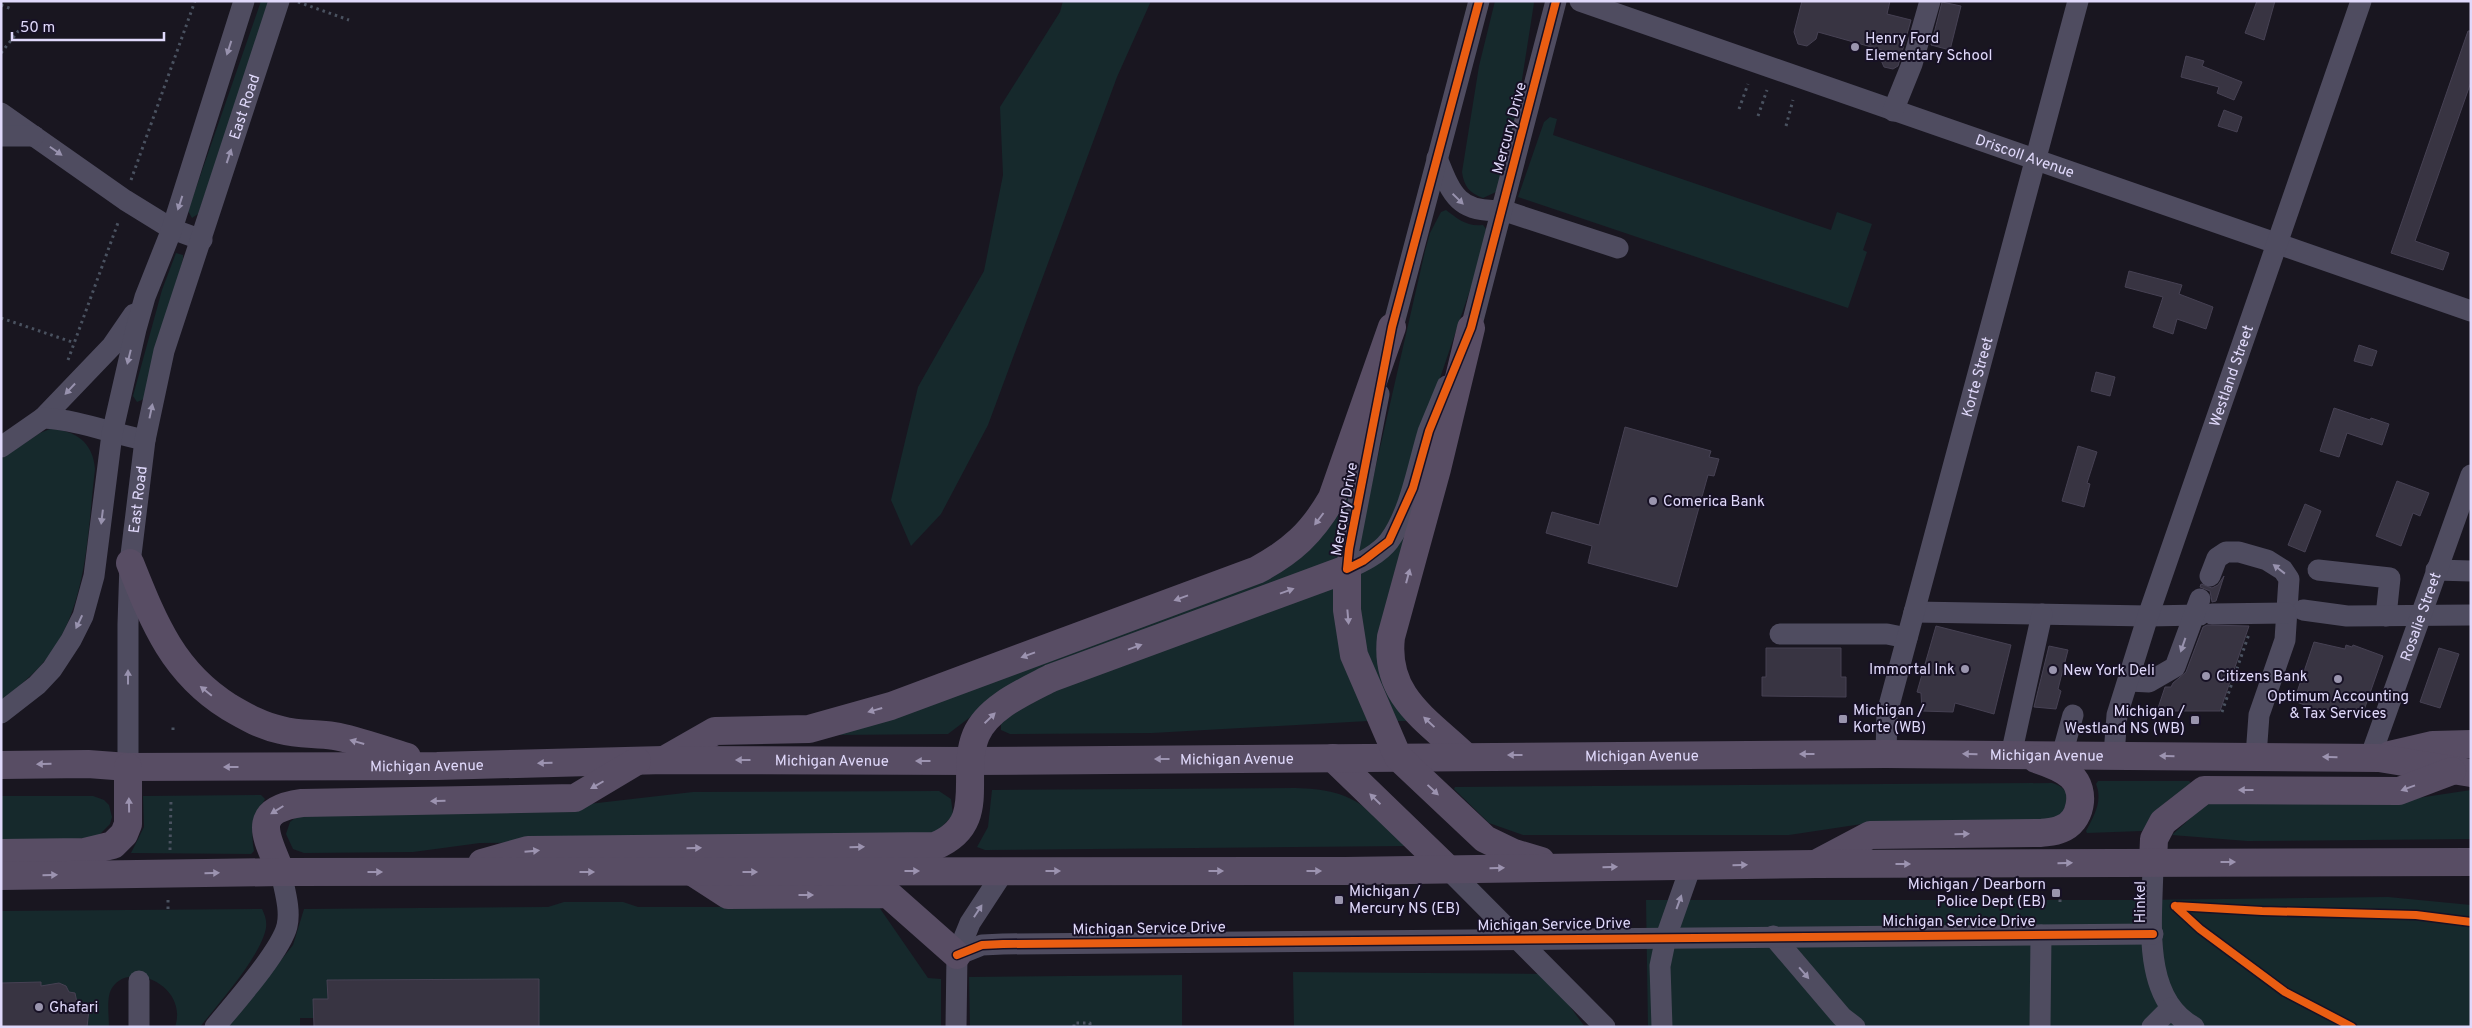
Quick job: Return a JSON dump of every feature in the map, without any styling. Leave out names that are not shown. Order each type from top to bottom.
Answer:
[{"type":"main road","points":[[282,872],[267,838],[266,827],[269,815],[283,806],[302,803],[574,798],[715,731],[809,729],[890,706],[1256,570],[1281,557],[1295,547],[1320,518],[1332,498],[1392,327]]},
{"type":"main road","points":[[1465,756],[1423,716],[1398,688],[1390,665],[1390,653],[1391,638],[1437,470],[1471,328]]},
{"type":"main road","points":[[130,563],[166,644],[197,683],[223,703],[258,723],[280,730],[306,735],[334,736],[437,766]]},
{"type":"main road","points":[[451,872],[528,850],[935,846],[952,839],[964,820],[970,798],[972,761],[976,736],[987,719],[1026,691],[1051,678],[1348,569],[1347,610],[1354,655],[1398,757],[1485,839],[1514,853],[1562,868]]},
{"type":"main road","points":[[2374,758],[2433,745],[2471,744]]},
{"type":"main road","name":"Michigan Avenue","points":[[1,765],[88,764],[128,767],[437,766],[651,760],[972,761],[1886,754],[2374,758],[2462,772]]},
{"type":"main road","points":[[1816,864],[1870,835],[2042,833],[2062,829],[2073,822],[2080,809],[2080,797],[2077,784],[2071,776],[2055,766],[2018,755]]},
{"type":"main road","points":[[1333,758],[1448,869]]},
{"type":"main road","points":[[1,853],[84,852],[112,845],[124,834],[128,824],[128,767]]},
{"type":"main road","points":[[2153,862],[2154,839],[2163,822],[2204,790],[2399,791],[2462,772]]},
{"type":"main road","points":[[2366,862],[2471,874]]},
{"type":"main road","points":[[1,876],[282,872],[1345,871],[1816,864],[2471,862]]},
{"type":"main road","points":[[694,872],[728,895],[888,894],[957,954]]},
{"type":"street","points":[[1,714],[37,685],[52,669],[71,640],[83,616],[94,576],[112,434],[144,297],[172,229],[244,1]]},
{"type":"street","name":"East Road","points":[[128,767],[130,563],[137,490],[145,440],[164,351],[279,1]]},
{"type":"street","name":"Mercury Drive","points":[[1348,569],[1349,548],[1392,327],[1479,1]]},
{"type":"street","name":"Mercury Drive","points":[[1348,569],[1378,551],[1389,541],[1413,488],[1429,431],[1471,328],[1556,1]]},
{"type":"street","name":"Driscoll Avenue","points":[[1580,1],[2035,161],[2471,311]]},
{"type":"street","points":[[1893,111],[1912,64],[1930,1]]},
{"type":"street","name":"Korte Street","points":[[1886,754],[1887,713],[2078,1]]},
{"type":"street","name":"Westland Street","points":[[2114,756],[2118,715],[2148,616],[2361,1]]},
{"type":"street","points":[[1,113],[125,200],[172,229],[202,240]]},
{"type":"street","points":[[1,136],[34,136]]},
{"type":"street","points":[[1437,158],[1449,190],[1463,204],[1486,212],[1502,210],[1618,248]]},
{"type":"street","points":[[1,447],[43,418],[112,346],[144,297]]},
{"type":"street","points":[[43,418],[84,423],[112,434],[145,440]]},
{"type":"street","name":"Rosalie Street","points":[[2374,758],[2420,616],[2471,475]]},
{"type":"street","points":[[2210,576],[2217,558],[2226,552],[2239,552],[2267,560],[2283,570],[2289,579],[2295,612],[2259,715],[2256,756]]},
{"type":"street","points":[[2318,570],[2390,578],[2386,616]]},
{"type":"street","points":[[2436,570],[2471,571]]},
{"type":"street","points":[[1914,612],[2148,616],[2201,611],[2295,612],[2347,616],[2471,615]]},
{"type":"street","points":[[2129,681],[2149,682],[2175,667],[2201,611]]},
{"type":"street","points":[[2018,755],[2042,614]]},
{"type":"street","points":[[1780,634],[1887,634],[1907,638]]},
{"type":"street","points":[[2062,756],[2073,715]]},
{"type":"street","name":"Hinkel","points":[[2153,862],[2154,963],[2168,1004]]},
{"type":"street","points":[[1662,1027],[1660,966],[1666,937],[1691,866]]},
{"type":"street","points":[[1448,869],[1605,1027]]},
{"type":"street","points":[[956,1027],[957,954],[970,923],[1004,871]]},
{"type":"street","points":[[215,1027],[284,936],[288,924],[288,910],[282,872]]},
{"type":"street","name":"Michigan Service Drive","points":[[957,954],[982,945],[1003,944],[1518,938],[2153,934]]},
{"type":"street","points":[[2040,935],[2040,1027]]},
{"type":"street","points":[[1773,936],[1842,1017],[1855,1027]]},
{"type":"street","points":[[139,981],[139,1027]]},
{"type":"street","points":[[2152,1027],[2168,1004],[2194,1027]]},
{"type":"path","points":[[128,188],[195,1]]},
{"type":"path","points":[[296,2],[350,20]]},
{"type":"path","points":[[1,6],[12,9]]},
{"type":"path","points":[[1,53],[20,29]]},
{"type":"path","points":[[1740,109],[1748,84]]},
{"type":"path","points":[[1758,116],[1767,90]]},
{"type":"path","points":[[1786,126],[1793,100]]},
{"type":"path","points":[[68,361],[120,215]]},
{"type":"path","points":[[1,318],[75,343]]},
{"type":"path","points":[[2222,712],[2250,632]]},
{"type":"path","points":[[170,855],[172,799]]},
{"type":"path","points":[[2060,892],[2060,902]]},
{"type":"path","points":[[168,896],[168,909]]},
{"type":"path","points":[[1074,1027],[1074,1023],[1090,1022],[1090,1027]]},
{"type":"green space","points":[[261,1],[272,1],[198,214],[192,218],[188,211]]},
{"type":"green space","points":[[1063,1],[1151,1],[1117,77],[988,425],[941,514],[911,546],[891,500],[918,387],[984,271],[1003,175],[1000,107],[1060,12]]},
{"type":"green space","points":[[1495,1],[1533,1],[1534,3],[1512,143],[1496,192],[1483,198],[1474,194],[1468,188],[1462,172],[1479,66]]},
{"type":"green space","points":[[1550,117],[1557,119],[1553,135],[1831,230],[1837,212],[1872,224],[1863,250],[1867,252],[1848,308],[1518,197],[1544,122]]},
{"type":"green space","points":[[1446,210],[1463,222],[1472,225],[1483,225],[1487,230],[1472,284],[1389,528],[1364,552],[1358,549],[1358,544],[1425,251],[1430,233],[1441,212]]},
{"type":"green space","points":[[176,253],[183,255],[183,259],[144,399],[137,402],[133,396],[162,290]]},
{"type":"green space","points":[[50,429],[67,432],[81,439],[91,452],[94,460],[95,469],[85,559],[75,603],[57,644],[39,668],[1,701],[1,459],[40,433]]},
{"type":"green space","points":[[1354,460],[1342,558],[990,702],[948,734],[834,735],[1245,581]]},
{"type":"green space","points":[[1411,514],[1386,625],[1411,721],[1396,721],[1360,641],[1358,571]]},
{"type":"green space","points":[[1332,580],[1368,721],[1152,733],[1010,734],[1001,730],[1001,721],[1022,704]]},
{"type":"green space","points":[[2098,781],[2189,781],[2191,783],[2166,802],[2142,831],[2087,833],[2086,831],[2095,814],[2098,802],[2099,796],[2096,784]]},
{"type":"green space","points":[[2052,783],[2065,790],[2067,795],[2063,811],[2055,822],[1862,824],[1789,835],[1523,835],[1489,823],[1454,789],[1455,787]]},
{"type":"green space","points":[[1295,788],[1332,792],[1358,803],[1406,846],[985,850],[977,847],[988,827],[992,790]]},
{"type":"green space","points":[[2471,790],[2471,839],[2247,841],[2172,835],[2207,803],[2411,799]]},
{"type":"green space","points":[[939,791],[951,799],[953,815],[935,834],[907,841],[480,843],[413,852],[304,853],[293,849],[286,834],[290,822],[300,814],[580,805],[693,792]]},
{"type":"green space","points":[[261,795],[265,799],[254,824],[252,837],[254,851],[251,854],[131,853],[144,827],[143,796]]},
{"type":"green space","points":[[1,796],[93,796],[104,800],[109,805],[112,817],[110,824],[97,837],[1,845]]},
{"type":"green space","points":[[2388,897],[2471,905],[2471,1027],[1648,1027],[1646,900],[2135,900]]},
{"type":"green space","points":[[564,902],[623,902],[638,907],[879,907],[928,978],[941,979],[941,1027],[539,1027],[539,980],[327,981],[328,999],[313,999],[314,1018],[300,1018],[300,1027],[228,1027],[293,945],[304,909],[548,907]]},
{"type":"green space","points":[[262,909],[266,918],[266,928],[256,952],[248,966],[200,1027],[175,1027],[177,1012],[173,999],[166,989],[155,981],[143,977],[131,976],[120,980],[112,988],[108,1001],[109,1027],[87,1027],[89,1011],[78,1012],[75,993],[69,992],[63,985],[52,985],[41,994],[41,983],[1,983],[1,911]]},
{"type":"green space","points":[[1293,972],[1546,974],[1585,1027],[1294,1027]]},
{"type":"green space","points":[[1182,975],[1182,1027],[970,1027],[969,977]]},
{"type":"building","points":[[1802,1],[1890,1],[1887,14],[1911,20],[1898,66],[1893,69],[1884,67],[1880,58],[1882,50],[1818,32],[1816,39],[1807,46],[1798,44],[1794,32]]},
{"type":"building","points":[[2257,1],[2275,1],[2264,40],[2245,33]]},
{"type":"building","points":[[1942,2],[1961,6],[1950,50],[1931,45]]},
{"type":"building","points":[[2468,31],[2471,31],[2471,82],[2415,241],[2449,253],[2443,270],[2391,253]]},
{"type":"building","points":[[2186,56],[2204,61],[2202,66],[2242,82],[2234,100],[2217,93],[2219,87],[2181,77]]},
{"type":"building","points":[[2224,110],[2242,117],[2237,132],[2218,126]]},
{"type":"building","points":[[2129,271],[2182,285],[2179,294],[2213,307],[2206,329],[2177,319],[2173,334],[2153,327],[2163,297],[2125,287]]},
{"type":"building","points":[[2359,345],[2377,351],[2372,366],[2354,361]]},
{"type":"building","points":[[2096,372],[2115,377],[2110,396],[2091,391]]},
{"type":"building","points":[[2334,408],[2389,424],[2382,445],[2347,433],[2339,457],[2320,451]]},
{"type":"building","name":"Comerica Bank","points":[[1625,427],[1711,451],[1709,457],[1719,459],[1714,476],[1708,475],[1677,587],[1588,563],[1592,546],[1546,533],[1552,512],[1599,525]]},
{"type":"building","points":[[2078,446],[2097,452],[2087,483],[2090,484],[2084,507],[2062,501]]},
{"type":"building","points":[[2397,481],[2429,493],[2420,516],[2413,513],[2401,546],[2376,536]]},
{"type":"building","points":[[2305,504],[2321,511],[2305,552],[2288,545]]},
{"type":"building","points":[[2224,576],[2216,601],[2212,602],[2210,591],[2200,587],[2201,584],[2212,588],[2218,585]]},
{"type":"building","name":"Citizens Bank","points":[[2207,625],[2249,626],[2220,711],[2157,711],[2165,687],[2171,687],[2186,672],[2203,627]]},
{"type":"building","name":"Immortal Ink","points":[[1936,626],[2011,645],[1994,714],[1955,703],[1953,712],[1922,711],[1921,693],[1917,692]]},
{"type":"building","name":"Optimum Accounting & Tax Services","points":[[2314,642],[2345,649],[2346,645],[2352,647],[2353,645],[2383,656],[2363,713],[2351,709],[2349,714],[2338,709],[2337,713],[2324,708],[2323,712],[2294,701]]},
{"type":"building","name":"New York Deli","points":[[2049,646],[2068,650],[2058,689],[2061,691],[2056,709],[2034,707]]},
{"type":"building","points":[[1766,648],[1841,648],[1841,677],[1846,677],[1846,697],[1762,696],[1762,677],[1766,677]]},
{"type":"building","points":[[2439,648],[2459,654],[2440,708],[2420,702]]},
{"type":"building","points":[[539,979],[539,1027],[314,1027],[313,999],[328,999],[327,980]]},
{"type":"building","name":"Ghafari","points":[[41,982],[41,986],[59,983],[66,986],[69,992],[75,993],[79,1012],[89,1010],[87,1027],[1,1027],[1,983]]},
{"type":"cycle path","points":[[1479,1],[1392,327],[1349,549],[1347,569],[1363,561],[1389,541],[1413,488],[1429,431],[1471,328],[1556,1]]},
{"type":"cycle path","points":[[2175,906],[2262,911],[2416,915],[2471,922]]},
{"type":"cycle path","points":[[2175,906],[2200,929],[2285,992],[2352,1027]]},
{"type":"cycle path","points":[[957,955],[982,945],[1003,944],[2153,934]]},
{"type":"place","name":"Henry Ford Elementary School","points":[[1855,47]]},
{"type":"place","name":"Comerica Bank","points":[[1653,501]]},
{"type":"place","name":"Immortal Ink","points":[[1965,669]]},
{"type":"place","name":"New York Deli","points":[[2053,670]]},
{"type":"place","name":"Citizens Bank","points":[[2206,676]]},
{"type":"place","name":"Optimum Accounting & Tax Services","points":[[2338,679]]},
{"type":"place","name":"Michigan / Korte (WB)","points":[[1843,719]]},
{"type":"place","name":"Michigan / Westland NS (WB)","points":[[2195,720]]},
{"type":"place","name":"Michigan / Dearborn Police Dept (EB)","points":[[2056,893]]},
{"type":"place","name":"Michigan / Mercury NS (EB)","points":[[1339,900]]},
{"type":"place","name":"Ghafari","points":[[39,1007]]}]
